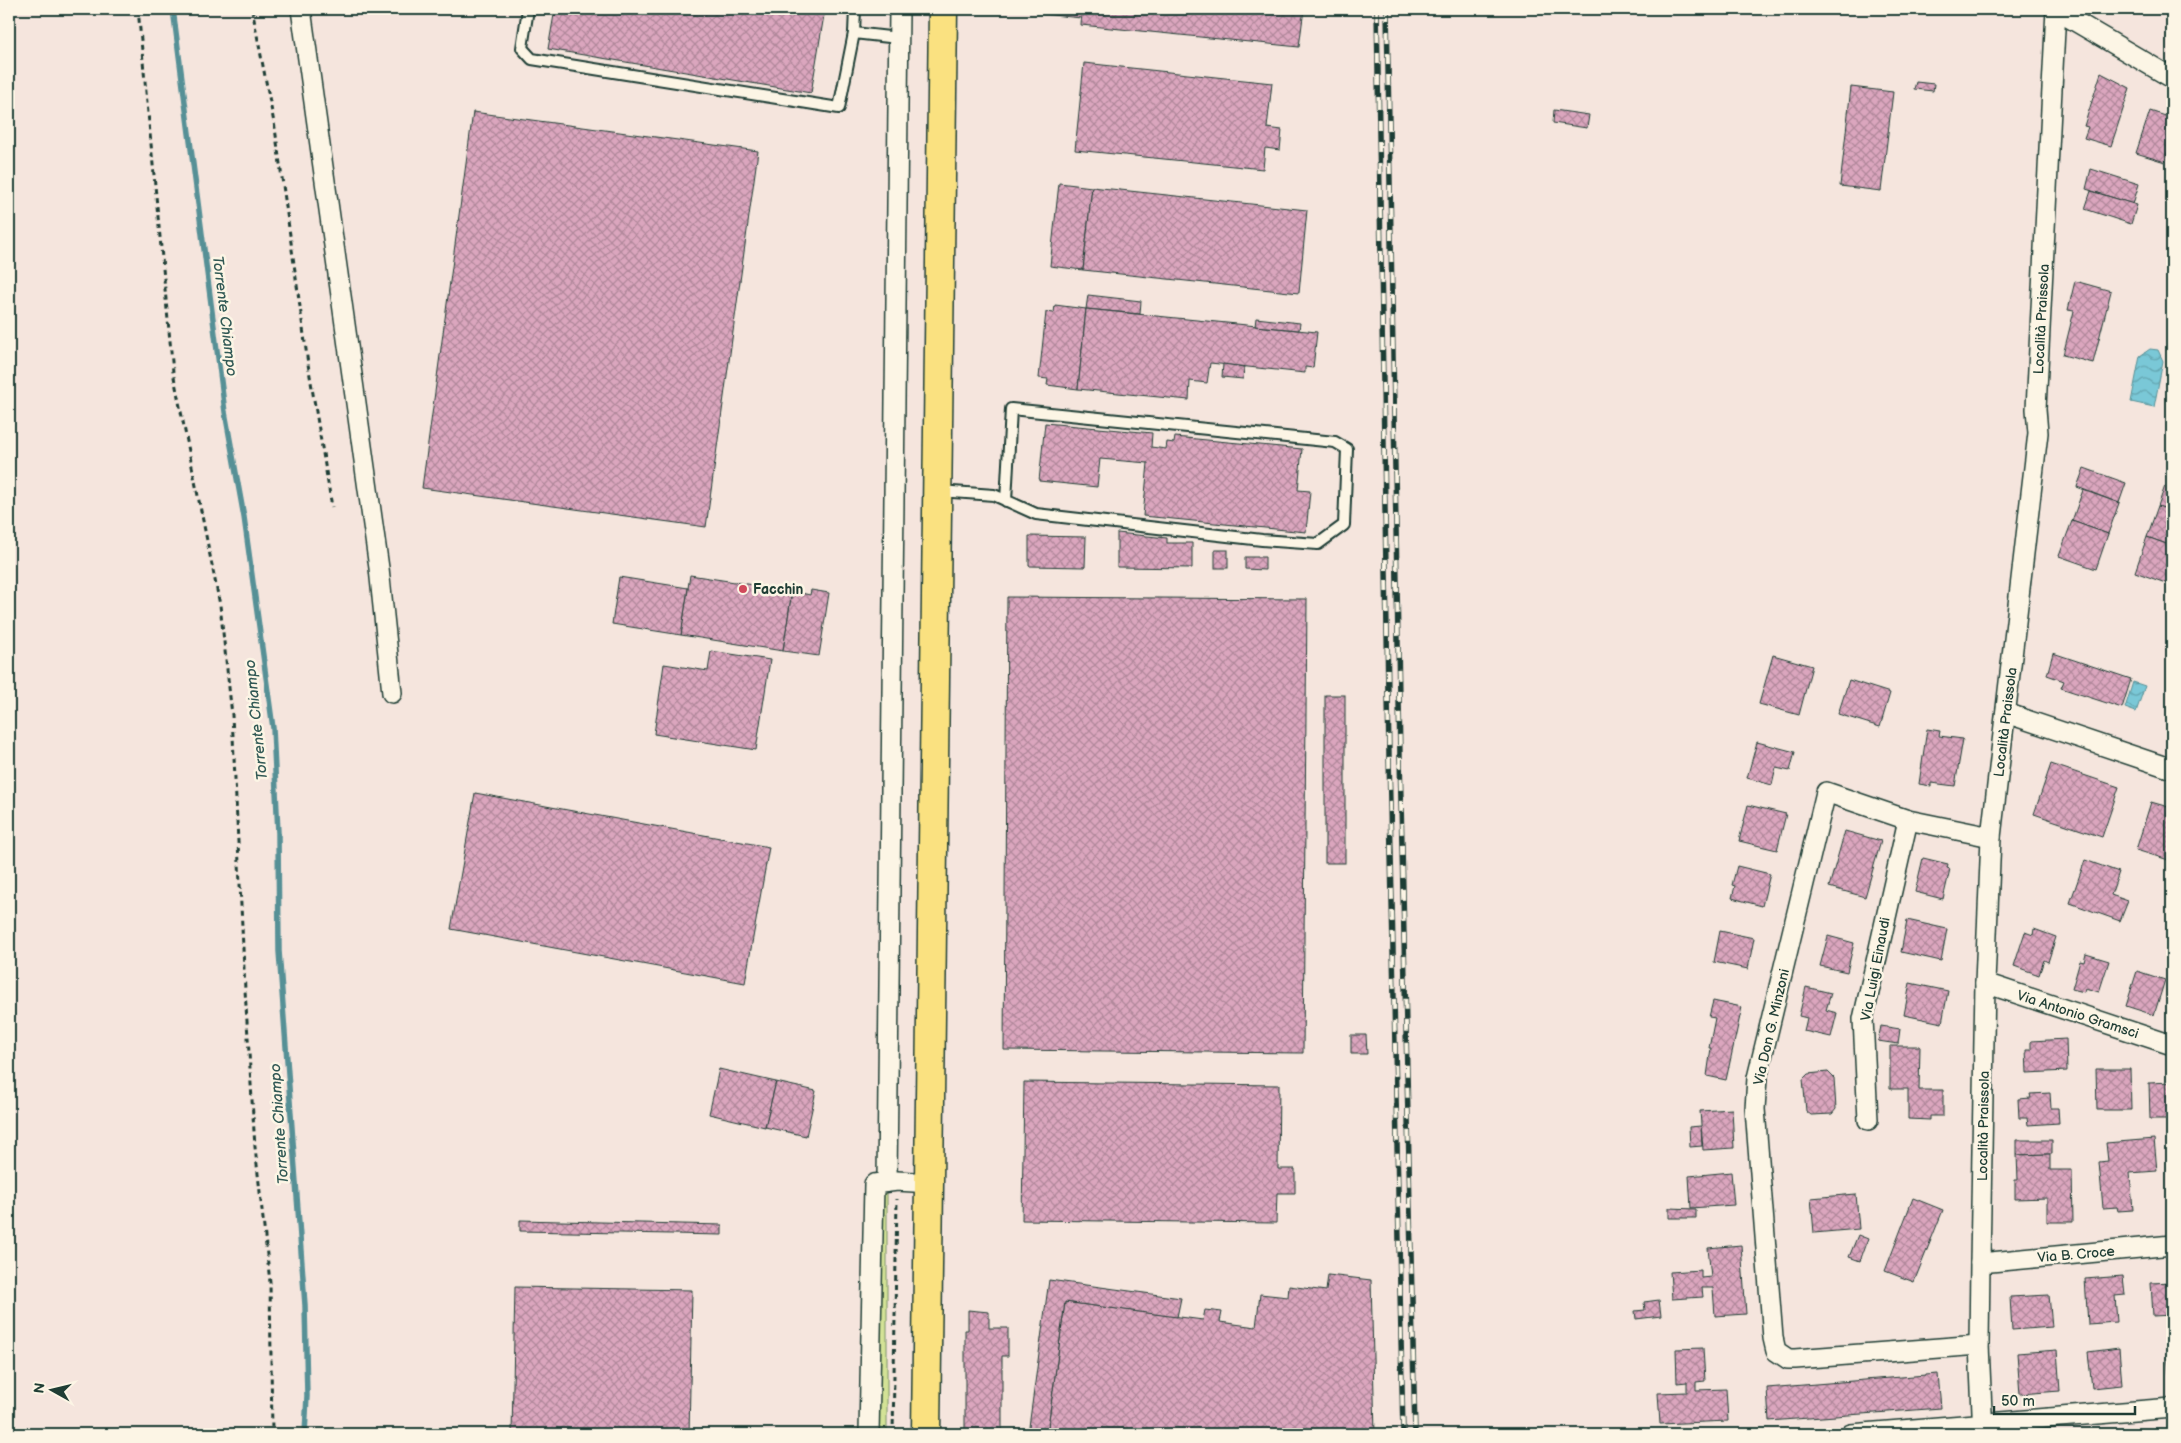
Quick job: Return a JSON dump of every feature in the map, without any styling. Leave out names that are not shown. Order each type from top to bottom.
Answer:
[{"type":"main road","points":[[926,1434],[943,9]]},
{"type":"street","points":[[301,9],[379,568],[392,693]]},
{"type":"street","points":[[887,1182],[899,9]]},
{"type":"street","points":[[2056,10],[2172,78]]},
{"type":"street","name":"Località Praissola","points":[[1983,1429],[1979,1345],[1980,1263],[1984,982],[1991,837],[2038,433],[2036,409],[2056,10]]},
{"type":"street","points":[[2006,713],[2172,769]]},
{"type":"street","name":"Via Don G. Minzoni","points":[[1979,1345],[1795,1359],[1781,1356],[1773,1345],[1755,1109],[1757,1078],[1826,792],[1908,820],[1991,837]]},
{"type":"street","name":"Via Luigi Einaudi","points":[[1868,1120],[1863,1019],[1908,820]]},
{"type":"street","name":"Via Antonio Gramsci","points":[[1984,982],[2172,1045]]},
{"type":"street","points":[[869,1434],[874,1184],[898,1181],[930,1183]]},
{"type":"street","name":"Via B. Croce","points":[[1980,1263],[2172,1245]]},
{"type":"street","points":[[1850,1434],[1983,1429],[2172,1408]]},
{"type":"lane","points":[[528,9],[522,48],[532,59],[839,108],[854,34],[855,9]]},
{"type":"lane","points":[[854,34],[898,38]]},
{"type":"lane","points":[[938,491],[994,495],[1006,501],[1036,514],[1262,540],[1318,544],[1344,526],[1347,449],[1335,442],[1011,409],[1006,501]]},
{"type":"path","points":[[138,9],[173,372],[220,604],[232,714],[245,990],[255,1148],[270,1282],[272,1434]]},
{"type":"path","points":[[252,9],[275,128],[308,364],[332,506]]},
{"type":"green space","points":[[887,1182],[887,1434],[869,1434],[874,1184]]},
{"type":"water","points":[[2150,349],[2158,350],[2163,361],[2154,407],[2131,402],[2140,356]]},
{"type":"water","points":[[2133,682],[2145,686],[2136,712],[2125,708]]},
{"type":"building","points":[[555,9],[825,9],[811,93],[548,49]]},
{"type":"building","points":[[1044,9],[1082,9],[1081,18],[1043,14]]},
{"type":"building","points":[[1082,9],[1304,9],[1299,47],[1081,25]]},
{"type":"building","points":[[1084,63],[1272,83],[1267,128],[1282,130],[1280,150],[1265,148],[1263,169],[1075,150]]},
{"type":"building","points":[[2101,73],[2130,88],[2111,146],[2084,138],[2088,127],[2084,126]]},
{"type":"building","points":[[1916,82],[1934,84],[1933,91],[1914,89]]},
{"type":"building","points":[[1851,87],[1893,92],[1881,191],[1840,186]]},
{"type":"building","points":[[1554,110],[1589,115],[1587,128],[1553,123]]},
{"type":"building","points":[[2150,111],[2172,118],[2172,140],[2165,162],[2136,153]]},
{"type":"building","points":[[473,112],[758,151],[706,527],[422,488]]},
{"type":"building","points":[[2091,169],[2139,184],[2133,204],[2086,189]]},
{"type":"building","points":[[1059,183],[1092,187],[1083,270],[1050,266]]},
{"type":"building","points":[[1092,187],[1307,210],[1299,293],[1083,270]]},
{"type":"building","points":[[2091,191],[2137,205],[2131,224],[2085,209]]},
{"type":"building","points":[[2075,281],[2111,291],[2093,363],[2063,355],[2074,311],[2068,310]]},
{"type":"building","points":[[1088,295],[1141,301],[1140,314],[1086,309]]},
{"type":"building","points":[[1055,305],[1086,309],[1078,389],[1047,385],[1048,379],[1039,378],[1046,312],[1054,313]]},
{"type":"building","points":[[1086,309],[1317,332],[1313,368],[1305,367],[1305,373],[1210,363],[1207,383],[1190,381],[1189,400],[1078,389]]},
{"type":"building","points":[[1256,318],[1300,323],[1299,330],[1255,326]]},
{"type":"building","points":[[1223,364],[1244,367],[1243,379],[1222,377]]},
{"type":"building","points":[[1045,423],[1152,433],[1151,447],[1166,449],[1167,442],[1174,443],[1175,437],[1302,449],[1298,490],[1310,491],[1306,532],[1143,516],[1148,463],[1100,459],[1097,487],[1039,481]]},
{"type":"building","points":[[2084,468],[2126,483],[2119,503],[2077,487]]},
{"type":"building","points":[[2165,486],[2172,489],[2172,511],[2158,506]]},
{"type":"building","points":[[2083,490],[2119,503],[2108,534],[2072,521]]},
{"type":"building","points":[[2158,506],[2172,511],[2172,546],[2147,537]]},
{"type":"building","points":[[2072,521],[2108,534],[2096,569],[2059,556]]},
{"type":"building","points":[[1117,533],[1167,538],[1167,543],[1192,543],[1192,568],[1117,567]]},
{"type":"building","points":[[1029,536],[1086,537],[1085,567],[1029,566]]},
{"type":"building","points":[[2147,537],[2172,546],[2171,585],[2135,572]]},
{"type":"building","points":[[1215,550],[1228,550],[1228,568],[1215,568]]},
{"type":"building","points":[[1245,557],[1265,557],[1265,570],[1245,569]]},
{"type":"building","points":[[690,575],[792,591],[783,651],[681,635]]},
{"type":"building","points":[[619,577],[688,588],[681,635],[612,624]]},
{"type":"building","points":[[811,590],[829,593],[819,656],[783,651],[792,591],[810,595]]},
{"type":"building","points":[[1007,597],[1307,599],[1303,1053],[1004,1050]]},
{"type":"building","points":[[711,651],[770,660],[756,750],[654,734],[664,664],[708,671]]},
{"type":"building","points":[[2053,653],[2131,679],[2122,708],[2061,688],[2064,681],[2047,675]]},
{"type":"building","points":[[1773,655],[1812,666],[1799,715],[1759,704]]},
{"type":"building","points":[[1849,680],[1890,693],[1880,727],[1838,714]]},
{"type":"building","points":[[1325,695],[1345,695],[1345,863],[1325,863]]},
{"type":"building","points":[[1927,729],[1940,731],[1939,736],[1963,739],[1955,786],[1931,783],[1931,786],[1919,784]]},
{"type":"building","points":[[1757,742],[1795,752],[1790,771],[1776,768],[1772,785],[1747,778]]},
{"type":"building","points":[[2051,764],[2119,787],[2102,837],[2034,814]]},
{"type":"building","points":[[475,793],[769,847],[745,983],[451,929]]},
{"type":"building","points":[[2151,802],[2172,808],[2172,861],[2136,850]]},
{"type":"building","points":[[1748,805],[1786,814],[1777,850],[1739,841]]},
{"type":"building","points":[[1845,831],[1881,841],[1865,897],[1829,887]]},
{"type":"building","points":[[1923,858],[1948,864],[1947,868],[1950,869],[1943,899],[1915,892]]},
{"type":"building","points":[[2085,860],[2119,872],[2111,895],[2128,901],[2120,921],[2070,903]]},
{"type":"building","points":[[1737,866],[1770,874],[1762,906],[1732,898],[1735,886],[1732,885]]},
{"type":"building","points":[[1907,920],[1947,929],[1941,961],[1901,952]]},
{"type":"building","points":[[2034,929],[2056,937],[2048,962],[2044,960],[2039,975],[2014,966],[2025,932],[2033,935]]},
{"type":"building","points":[[1720,931],[1754,938],[1748,969],[1714,962]]},
{"type":"building","points":[[1828,936],[1854,943],[1847,972],[1820,966]]},
{"type":"building","points":[[2086,954],[2109,961],[2099,992],[2085,988],[2084,992],[2072,989],[2080,961],[2084,962]]},
{"type":"building","points":[[2137,971],[2165,980],[2154,1015],[2126,1006]]},
{"type":"building","points":[[1910,983],[1948,991],[1942,1023],[1904,1015]]},
{"type":"building","points":[[1806,987],[1831,993],[1826,1010],[1837,1013],[1831,1037],[1804,1031],[1807,1018],[1799,1016]]},
{"type":"building","points":[[1713,1001],[1742,1007],[1726,1080],[1707,1076],[1711,1048],[1709,1048],[1715,1018],[1709,1017]]},
{"type":"building","points":[[1881,1026],[1900,1029],[1898,1044],[1878,1041]]},
{"type":"building","points":[[1351,1035],[1366,1035],[1367,1054],[1351,1054]]},
{"type":"building","points":[[2066,1039],[2067,1071],[2027,1073],[2026,1050],[2031,1050],[2031,1041]]},
{"type":"building","points":[[1890,1046],[1920,1046],[1919,1090],[1943,1090],[1943,1116],[1930,1116],[1930,1120],[1908,1119],[1908,1089],[1890,1089]]},
{"type":"building","points":[[719,1069],[776,1082],[765,1127],[709,1114]]},
{"type":"building","points":[[2096,1069],[2130,1069],[2131,1110],[2097,1110]]},
{"type":"building","points":[[1828,1072],[1834,1078],[1836,1109],[1832,1114],[1811,1115],[1806,1111],[1803,1079],[1808,1074]]},
{"type":"building","points":[[776,1082],[816,1091],[806,1136],[765,1127]]},
{"type":"building","points":[[1024,1082],[1279,1085],[1278,1169],[1295,1169],[1295,1193],[1277,1193],[1276,1223],[1022,1220]]},
{"type":"building","points":[[2172,1082],[2172,1119],[2150,1119],[2149,1083]]},
{"type":"building","points":[[2050,1093],[2051,1108],[2058,1108],[2059,1123],[2028,1125],[2027,1118],[2019,1118],[2018,1099],[2031,1098],[2030,1094]]},
{"type":"building","points":[[1732,1109],[1734,1148],[1703,1150],[1700,1111]]},
{"type":"building","points":[[1701,1126],[1702,1146],[1690,1147],[1689,1127]]},
{"type":"building","points":[[2154,1139],[2157,1171],[2130,1173],[2133,1210],[2118,1211],[2117,1207],[2103,1208],[2099,1162],[2108,1161],[2106,1143]]},
{"type":"building","points":[[2017,1140],[2052,1140],[2052,1154],[2017,1155]]},
{"type":"building","points":[[2050,1154],[2050,1170],[2072,1170],[2073,1222],[2047,1222],[2047,1198],[2015,1199],[2015,1180],[2018,1180],[2017,1155]]},
{"type":"building","points":[[1731,1172],[1734,1205],[1691,1208],[1689,1176]]},
{"type":"building","points":[[1856,1194],[1859,1229],[1814,1233],[1811,1198]]},
{"type":"building","points":[[1913,1198],[1943,1210],[1914,1282],[1885,1271]]},
{"type":"building","points":[[1669,1208],[1696,1209],[1696,1218],[1669,1218]]},
{"type":"building","points":[[520,1220],[722,1225],[722,1235],[520,1231]]},
{"type":"building","points":[[1858,1235],[1868,1239],[1860,1261],[1849,1257]]},
{"type":"building","points":[[1741,1245],[1746,1314],[1715,1316],[1713,1288],[1702,1288],[1703,1297],[1672,1299],[1670,1272],[1701,1270],[1701,1278],[1711,1277],[1708,1248]]},
{"type":"building","points":[[1328,1275],[1371,1280],[1375,1434],[1047,1434],[1065,1302],[1203,1320],[1205,1310],[1222,1312],[1220,1322],[1256,1327],[1260,1294],[1288,1297],[1289,1286],[1326,1291]]},
{"type":"building","points":[[2123,1276],[2125,1295],[2115,1296],[2117,1322],[2088,1324],[2085,1279]]},
{"type":"building","points":[[1049,1280],[1181,1298],[1177,1317],[1065,1302],[1047,1434],[1028,1434]]},
{"type":"building","points":[[2172,1282],[2172,1315],[2153,1316],[2151,1283]]},
{"type":"building","points":[[515,1287],[692,1290],[689,1434],[512,1434]]},
{"type":"building","points":[[2049,1295],[2052,1327],[2012,1330],[2010,1297]]},
{"type":"building","points":[[1659,1300],[1661,1316],[1636,1319],[1635,1311],[1645,1310],[1644,1302]]},
{"type":"building","points":[[968,1310],[989,1312],[989,1328],[1008,1328],[1008,1356],[1002,1356],[1002,1434],[965,1434],[965,1330],[968,1330]]},
{"type":"building","points":[[2172,1341],[2172,1380],[2170,1380],[2166,1342]]},
{"type":"building","points":[[1703,1348],[1705,1381],[1696,1382],[1696,1390],[1726,1389],[1728,1421],[1660,1424],[1658,1393],[1687,1392],[1687,1382],[1677,1383],[1676,1349]]},
{"type":"building","points":[[2119,1348],[2122,1385],[2092,1388],[2088,1352]]},
{"type":"building","points":[[2057,1350],[2060,1391],[2020,1394],[2017,1353]]},
{"type":"building","points":[[1938,1374],[1941,1408],[1769,1421],[1767,1388]]},
{"type":"waterway","name":"Torrente Chiampo","points":[[173,9],[225,412],[244,517],[273,728],[278,833],[279,951],[305,1305],[307,1396],[305,1434]]},
{"type":"railway","points":[[1377,9],[1389,756],[1403,1434]]},
{"type":"railway","points":[[1387,9],[1400,756],[1415,1434]]},
{"type":"place","name":"Facchin","points":[[743,589]]}]
